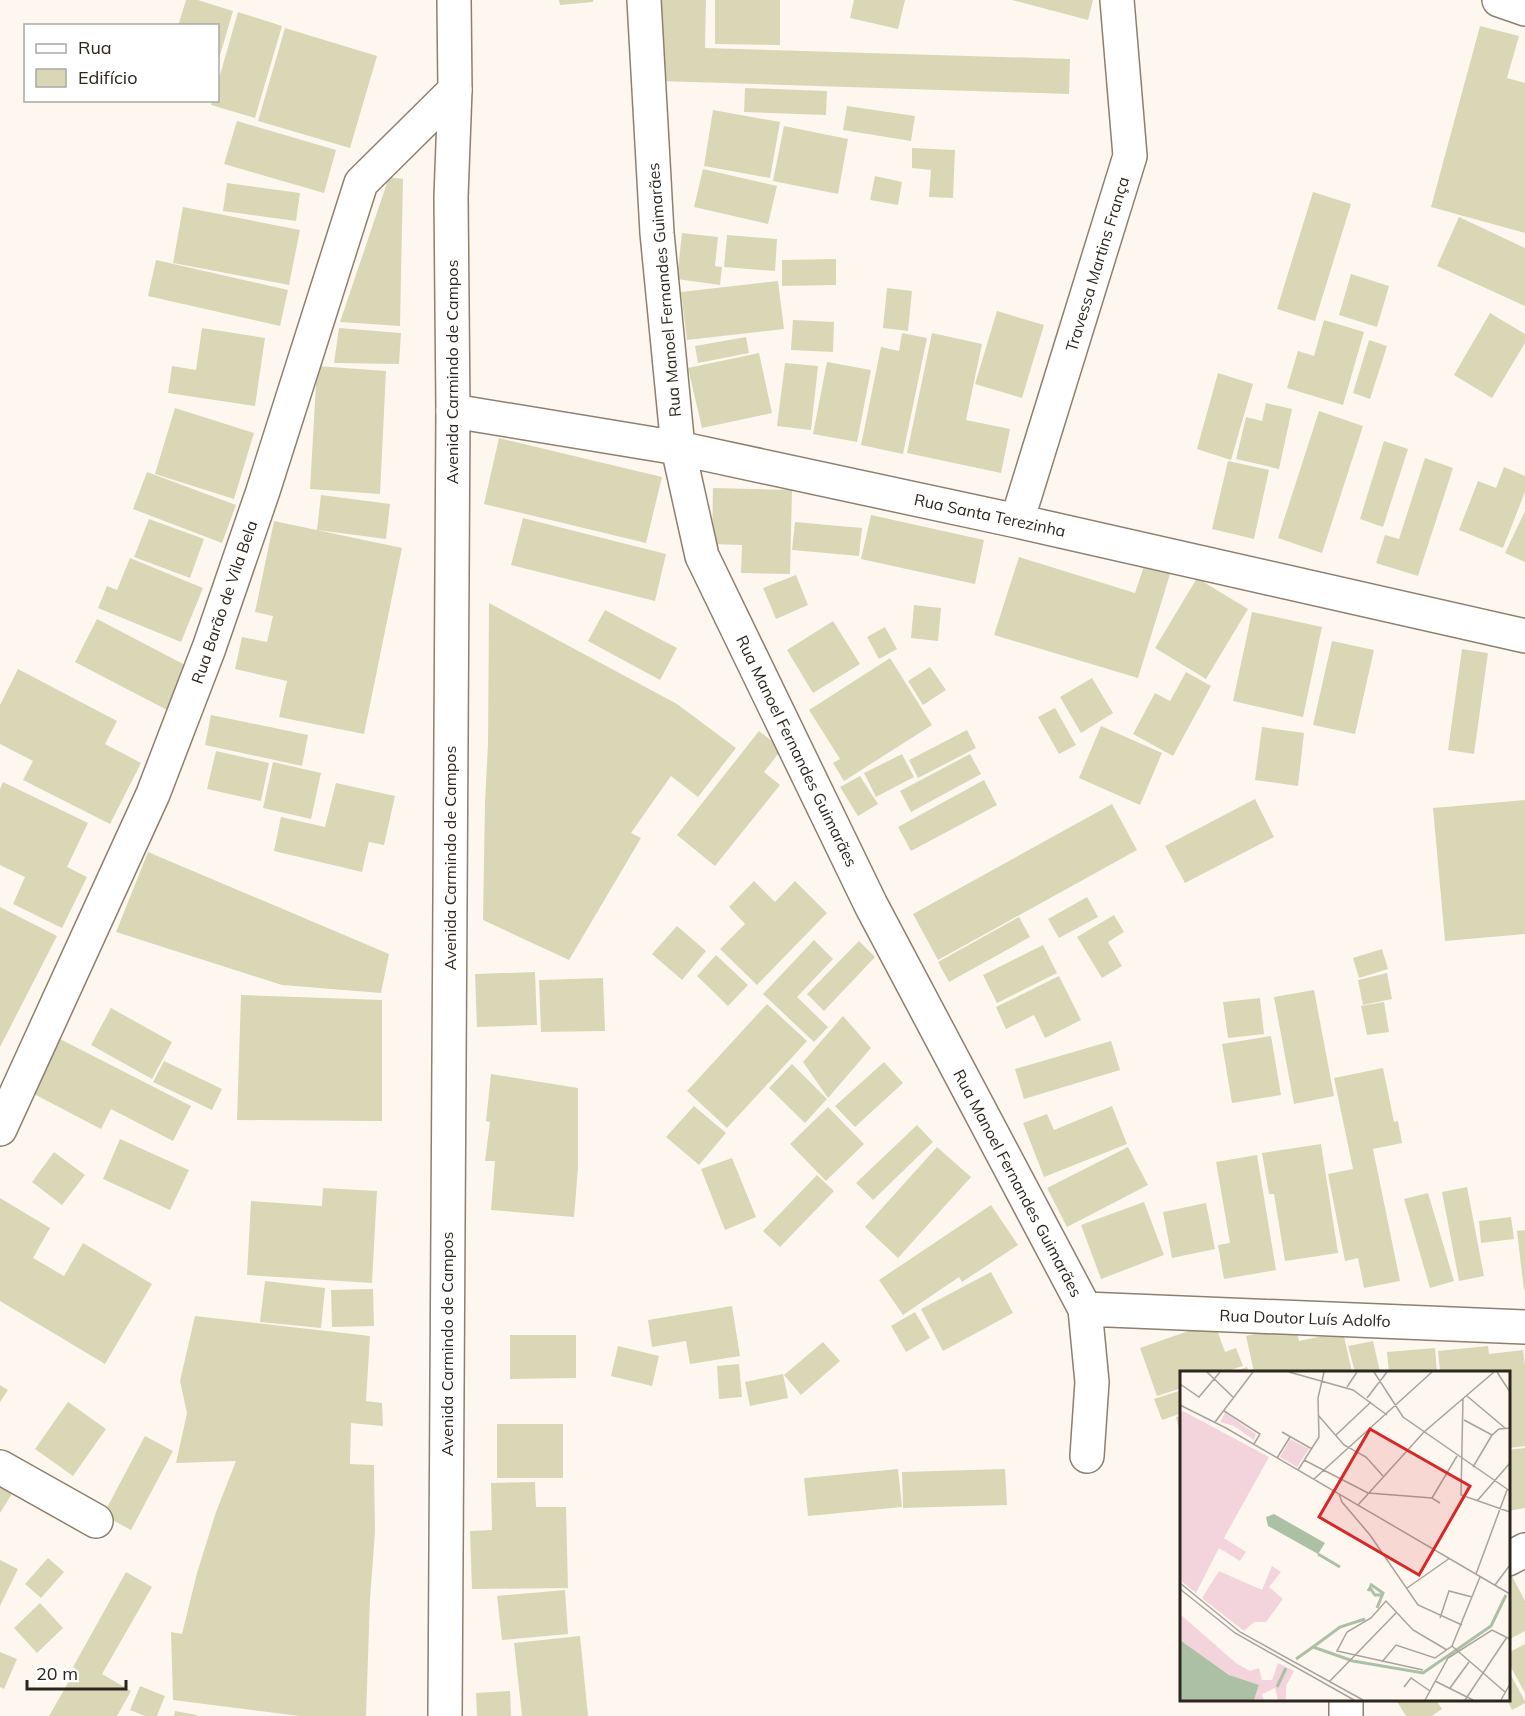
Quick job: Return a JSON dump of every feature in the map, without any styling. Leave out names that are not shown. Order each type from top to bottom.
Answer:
[{"type":"street","name":"Avenida Carmindo de Campos","points":[[445,1716],[453,411],[451,197],[455,90],[454,0]]},
{"type":"street","name":"Rua Manoel Fernandes Guimarães","points":[[644,0],[657,233],[678,448],[702,556],[871,905],[1085,1309],[1092,1382],[1087,1456]]},
{"type":"street","name":"Travessa Martins França","points":[[1017,520],[1130,156],[1117,0]]},
{"type":"street","points":[[1499,0],[1525,9]]},
{"type":"street","name":"Rua Barão de Vila Bela","points":[[0,1129],[153,794],[209,648],[259,502],[361,183],[455,90]]},
{"type":"street","name":"Rua Santa Terezinha","points":[[453,411],[678,448],[1017,520],[1525,636]]},
{"type":"street","name":"Rua Doutor Luís Adolfo","points":[[1085,1309],[1525,1327]]},
{"type":"street","points":[[0,1467],[96,1521]]},
{"type":"street","points":[[1510,1558],[1525,1550]]},
{"type":"building","points":[[186,0],[198,0],[233,11],[219,59],[219,24],[179,24]]},
{"type":"building","points":[[559,0],[593,0],[593,2],[560,5]]},
{"type":"building","points":[[661,0],[706,0],[705,48],[1070,59],[1069,94],[658,81]]},
{"type":"building","points":[[715,0],[780,0],[780,45],[715,44]]},
{"type":"building","points":[[854,0],[905,0],[898,29],[850,18]]},
{"type":"building","points":[[1012,0],[1093,0],[1088,20]]},
{"type":"building","points":[[238,12],[282,26],[255,118],[211,105],[212,102],[219,102],[219,78]]},
{"type":"building","points":[[1480,26],[1519,36],[1507,78],[1525,83],[1525,233],[1431,207]]},
{"type":"building","points":[[285,28],[377,56],[350,148],[258,121]]},
{"type":"building","points":[[745,88],[827,91],[826,115],[744,112]]},
{"type":"building","points":[[847,106],[915,116],[911,141],[843,130]]},
{"type":"building","points":[[713,110],[780,122],[770,178],[704,166]]},
{"type":"building","points":[[237,121],[336,150],[324,193],[224,164]]},
{"type":"building","points":[[784,126],[848,139],[838,194],[773,181]]},
{"type":"building","points":[[912,148],[955,150],[953,198],[929,197],[931,170],[912,168]]},
{"type":"building","points":[[703,169],[777,186],[768,224],[694,207]]},
{"type":"building","points":[[875,176],[902,182],[898,205],[870,200]]},
{"type":"building","points":[[389,177],[403,179],[400,326],[340,322]]},
{"type":"building","points":[[227,183],[300,193],[296,221],[223,211]]},
{"type":"building","points":[[1313,192],[1351,204],[1315,321],[1277,309]]},
{"type":"building","points":[[183,207],[300,230],[289,285],[173,263]]},
{"type":"building","points":[[1459,217],[1525,248],[1525,306],[1437,266]]},
{"type":"building","points":[[682,233],[718,237],[715,266],[722,267],[720,285],[677,279]]},
{"type":"building","points":[[727,235],[777,239],[775,271],[724,267]]},
{"type":"building","points":[[836,259],[836,285],[782,286],[782,260]]},
{"type":"building","points":[[156,260],[288,290],[280,326],[148,296]]},
{"type":"building","points":[[1351,274],[1389,286],[1377,327],[1339,315]]},
{"type":"building","points":[[778,281],[784,329],[687,340],[681,292]]},
{"type":"building","points":[[887,288],[912,291],[908,331],[883,328]]},
{"type":"building","points":[[997,311],[1044,325],[1022,398],[975,384]]},
{"type":"building","points":[[1490,313],[1525,334],[1525,343],[1492,398],[1454,375]]},
{"type":"building","points":[[793,320],[834,322],[833,352],[791,350]]},
{"type":"building","points":[[1324,320],[1364,332],[1343,405],[1287,388],[1298,351],[1314,356]]},
{"type":"building","points":[[202,328],[265,338],[255,406],[168,393],[172,366],[196,370]]},
{"type":"building","points":[[339,328],[401,333],[399,364],[334,363]]},
{"type":"building","points":[[902,333],[927,338],[903,454],[861,445],[881,347],[899,351]]},
{"type":"building","points":[[932,333],[982,344],[966,420],[1010,429],[1001,473],[907,453]]},
{"type":"building","points":[[746,337],[749,353],[698,363],[695,346]]},
{"type":"building","points":[[1369,340],[1387,346],[1370,399],[1353,393]]},
{"type":"building","points":[[759,353],[772,413],[702,428],[688,368]]},
{"type":"building","points":[[827,362],[871,370],[857,442],[813,434]]},
{"type":"building","points":[[785,363],[818,366],[811,430],[777,426]]},
{"type":"building","points":[[317,366],[386,371],[380,494],[310,489]]},
{"type":"building","points":[[1218,373],[1253,384],[1231,460],[1197,449]]},
{"type":"building","points":[[1266,403],[1292,409],[1279,469],[1236,459],[1246,417],[1262,421]]},
{"type":"building","points":[[175,408],[254,433],[234,499],[155,474]]},
{"type":"building","points":[[1319,411],[1363,426],[1322,553],[1278,538]]},
{"type":"building","points":[[499,438],[662,477],[646,543],[484,504]]},
{"type":"building","points":[[1384,441],[1408,449],[1383,527],[1360,519]]},
{"type":"building","points":[[1425,458],[1453,468],[1418,576],[1376,563],[1385,535],[1399,539]]},
{"type":"building","points":[[1228,461],[1269,470],[1254,539],[1212,529]]},
{"type":"building","points":[[1504,467],[1525,476],[1525,492],[1503,548],[1459,530],[1478,481],[1496,488]]},
{"type":"building","points":[[147,472],[236,505],[222,543],[133,509]]},
{"type":"building","points":[[713,488],[792,490],[790,574],[741,573],[742,545],[712,544]]},
{"type":"building","points":[[321,495],[390,504],[386,539],[317,530]]},
{"type":"building","points":[[1525,511],[1525,562],[1505,553]]},
{"type":"building","points":[[871,515],[984,540],[975,584],[861,559]]},
{"type":"building","points":[[523,518],[666,554],[655,601],[511,565]]},
{"type":"building","points":[[149,519],[204,539],[190,578],[134,557]]},
{"type":"building","points":[[274,521],[402,548],[364,734],[279,717],[287,681],[235,669],[242,637],[267,642],[273,616],[255,612]]},
{"type":"building","points":[[795,522],[862,528],[859,556],[792,550]]},
{"type":"building","points":[[1019,557],[1135,593],[1145,563],[1171,571],[1138,678],[994,635]]},
{"type":"building","points":[[130,558],[203,588],[181,642],[98,608],[107,586],[117,590]]},
{"type":"building","points":[[796,575],[808,605],[776,619],[763,588]]},
{"type":"building","points":[[1197,578],[1248,609],[1206,679],[1155,648]]},
{"type":"building","points":[[489,603],[677,704],[736,748],[698,797],[671,776],[631,833],[641,838],[569,960],[483,920]]},
{"type":"building","points":[[914,605],[941,608],[938,641],[911,638]]},
{"type":"building","points":[[605,610],[677,648],[660,680],[588,641]]},
{"type":"building","points":[[1252,612],[1322,627],[1303,717],[1233,701]]},
{"type":"building","points":[[97,619],[189,667],[167,710],[75,662]]},
{"type":"building","points":[[833,621],[860,664],[813,693],[787,650]]},
{"type":"building","points":[[885,627],[897,649],[879,659],[867,637]]},
{"type":"building","points":[[1332,641],[1374,650],[1355,734],[1313,725]]},
{"type":"building","points":[[1462,649],[1488,653],[1474,754],[1448,750]]},
{"type":"building","points":[[890,658],[932,725],[844,781],[833,763],[840,759],[809,710]]},
{"type":"building","points":[[930,667],[946,690],[923,705],[908,681]]},
{"type":"building","points":[[18,669],[117,721],[105,744],[141,763],[110,824],[23,780],[33,761],[0,744],[0,705]]},
{"type":"building","points":[[1186,672],[1211,686],[1173,756],[1133,734],[1155,693],[1170,701]]},
{"type":"building","points":[[1092,678],[1113,713],[1081,733],[1060,697]]},
{"type":"building","points":[[1055,708],[1076,745],[1059,754],[1038,717]]},
{"type":"building","points":[[211,715],[308,735],[302,766],[205,745]]},
{"type":"building","points":[[1101,726],[1162,753],[1140,805],[1079,778]]},
{"type":"building","points":[[1262,727],[1304,733],[1298,786],[1255,780]]},
{"type":"building","points":[[967,730],[976,748],[918,778],[909,760]]},
{"type":"building","points":[[759,731],[782,749],[764,772],[780,785],[715,866],[677,835]]},
{"type":"building","points":[[216,751],[269,763],[261,801],[207,789]]},
{"type":"building","points":[[902,754],[914,777],[876,797],[864,773]]},
{"type":"building","points":[[970,754],[981,774],[911,812],[900,791]]},
{"type":"building","points":[[273,762],[321,773],[311,819],[263,808]]},
{"type":"building","points":[[860,776],[878,804],[858,816],[840,787]]},
{"type":"building","points":[[984,780],[997,805],[911,851],[898,827]]},
{"type":"building","points":[[3,782],[88,823],[67,867],[87,877],[62,928],[13,904],[25,877],[0,865],[0,789]]},
{"type":"building","points":[[336,783],[395,796],[384,845],[369,842],[362,872],[274,851],[281,817],[325,827]]},
{"type":"building","points":[[1255,799],[1274,837],[1185,883],[1165,846]]},
{"type":"building","points":[[1525,800],[1525,934],[1445,941],[1433,808]]},
{"type":"building","points":[[1112,804],[1137,850],[938,960],[913,914]]},
{"type":"building","points":[[148,852],[389,954],[381,993],[282,985],[116,932]]},
{"type":"building","points":[[754,881],[775,902],[795,881],[827,913],[757,985],[720,949],[745,924],[729,907]]},
{"type":"building","points":[[1087,897],[1098,917],[1059,938],[1048,919]]},
{"type":"building","points":[[0,907],[57,936],[0,1047]]},
{"type":"building","points":[[1114,915],[1124,932],[1108,942],[1122,966],[1102,978],[1077,937]]},
{"type":"building","points":[[1019,917],[1030,937],[949,982],[938,962]]},
{"type":"building","points":[[677,926],[706,951],[682,980],[652,954]]},
{"type":"building","points":[[814,940],[833,959],[797,997],[828,1027],[814,1042],[763,994]]},
{"type":"building","points":[[859,941],[875,957],[824,1011],[807,994]]},
{"type":"building","points":[[1043,945],[1057,973],[997,1003],[983,975]]},
{"type":"building","points":[[1382,949],[1388,969],[1359,978],[1353,958]]},
{"type":"building","points":[[716,955],[748,985],[728,1006],[697,976]]},
{"type":"building","points":[[535,972],[537,1025],[477,1027],[475,974]]},
{"type":"building","points":[[1387,973],[1392,999],[1363,1005],[1358,980]]},
{"type":"building","points":[[1059,976],[1081,1020],[1045,1038],[1034,1015],[1006,1029],[996,1007]]},
{"type":"building","points":[[603,978],[605,1031],[541,1032],[539,980]]},
{"type":"building","points":[[1314,990],[1334,1096],[1294,1104],[1274,997]]},
{"type":"building","points":[[241,995],[382,1000],[382,1121],[237,1120]]},
{"type":"building","points":[[1260,998],[1264,1034],[1228,1038],[1223,1002]]},
{"type":"building","points":[[1384,1002],[1389,1032],[1367,1035],[1361,1006]]},
{"type":"building","points":[[767,1004],[807,1041],[727,1128],[687,1091]]},
{"type":"building","points":[[111,1008],[172,1042],[152,1079],[91,1045]]},
{"type":"building","points":[[843,1016],[871,1048],[828,1098],[803,1062]]},
{"type":"building","points":[[1271,1036],[1281,1095],[1232,1103],[1222,1044]]},
{"type":"building","points":[[60,1039],[191,1106],[173,1141],[111,1109],[101,1129],[32,1093]]},
{"type":"building","points":[[1111,1041],[1120,1070],[1024,1099],[1015,1069]]},
{"type":"building","points":[[164,1061],[222,1089],[212,1110],[153,1082]]},
{"type":"building","points":[[884,1062],[903,1083],[855,1127],[835,1106]]},
{"type":"building","points":[[792,1064],[827,1099],[805,1123],[769,1088]]},
{"type":"building","points":[[1383,1068],[1394,1122],[1398,1121],[1402,1143],[1373,1149],[1400,1281],[1364,1288],[1358,1258],[1345,1261],[1328,1174],[1353,1169],[1334,1078]]},
{"type":"building","points":[[491,1074],[578,1088],[578,1168],[574,1217],[491,1210],[495,1161],[485,1161],[490,1122],[486,1121]]},
{"type":"building","points":[[694,1106],[726,1133],[699,1165],[666,1137]]},
{"type":"building","points":[[1112,1106],[1127,1144],[1044,1177],[1023,1123],[1047,1114],[1054,1130]]},
{"type":"building","points":[[828,1107],[864,1144],[826,1181],[790,1144]]},
{"type":"building","points":[[917,1125],[933,1142],[873,1200],[856,1183]]},
{"type":"building","points":[[120,1139],[189,1170],[170,1210],[103,1179]]},
{"type":"building","points":[[1321,1144],[1338,1253],[1285,1261],[1274,1194],[1269,1194],[1262,1153]]},
{"type":"building","points":[[937,1147],[971,1177],[898,1258],[865,1227]]},
{"type":"building","points":[[1128,1147],[1148,1185],[1067,1227],[1047,1188]]},
{"type":"building","points":[[54,1152],[85,1175],[62,1205],[32,1182]]},
{"type":"building","points":[[1257,1155],[1276,1270],[1224,1279],[1218,1245],[1230,1243],[1216,1162]]},
{"type":"building","points":[[732,1158],[756,1217],[725,1230],[701,1169]]},
{"type":"building","points":[[817,1175],[834,1191],[780,1247],[763,1231]]},
{"type":"building","points":[[1467,1187],[1484,1276],[1459,1281],[1442,1192]]},
{"type":"building","points":[[323,1188],[377,1191],[372,1283],[247,1275],[251,1201],[322,1206]]},
{"type":"building","points":[[1428,1193],[1454,1281],[1430,1288],[1404,1199]]},
{"type":"building","points":[[0,1198],[50,1228],[33,1258],[64,1276],[83,1243],[152,1284],[105,1364],[0,1301]]},
{"type":"building","points":[[1144,1202],[1164,1255],[1101,1279],[1081,1225]]},
{"type":"building","points":[[1206,1203],[1215,1249],[1172,1258],[1163,1212]]},
{"type":"building","points":[[991,1205],[1018,1245],[962,1282],[959,1277],[903,1315],[879,1280]]},
{"type":"building","points":[[1511,1217],[1514,1239],[1481,1243],[1479,1221]]},
{"type":"building","points":[[1525,1230],[1525,1290],[1524,1290],[1517,1231]]},
{"type":"building","points":[[991,1272],[1013,1313],[943,1351],[921,1309]]},
{"type":"building","points":[[265,1281],[325,1288],[321,1328],[260,1322]]},
{"type":"building","points":[[373,1289],[374,1326],[332,1327],[331,1290]]},
{"type":"building","points":[[732,1306],[740,1356],[690,1364],[686,1341],[652,1347],[648,1320]]},
{"type":"building","points":[[915,1312],[930,1338],[906,1352],[891,1326]]},
{"type":"building","points":[[195,1316],[370,1336],[366,1401],[382,1403],[383,1426],[351,1423],[350,1464],[374,1465],[375,1532],[366,1716],[299,1716],[173,1700],[171,1632],[182,1634],[197,1573],[216,1512],[236,1461],[176,1463],[187,1413],[180,1381]]},
{"type":"building","points":[[1214,1322],[1225,1352],[1236,1348],[1243,1366],[1227,1371],[1180,1371],[1180,1389],[1157,1396],[1140,1348]]},
{"type":"building","points":[[1295,1325],[1299,1341],[1343,1332],[1352,1371],[1254,1371],[1246,1336]]},
{"type":"building","points":[[510,1335],[576,1335],[576,1378],[510,1379]]},
{"type":"building","points":[[1373,1341],[1380,1371],[1355,1371],[1348,1346]]},
{"type":"building","points":[[823,1342],[840,1361],[801,1395],[784,1375]]},
{"type":"building","points":[[618,1346],[659,1356],[652,1386],[611,1376]]},
{"type":"building","points":[[1488,1346],[1489,1354],[1523,1350],[1525,1446],[1510,1448],[1510,1371],[1440,1371],[1438,1351]]},
{"type":"building","points":[[1435,1348],[1437,1371],[1389,1371],[1387,1352]]},
{"type":"building","points":[[739,1364],[742,1397],[719,1399],[717,1366]]},
{"type":"building","points":[[1247,1367],[1249,1371],[1236,1371]]},
{"type":"building","points":[[783,1374],[788,1398],[750,1406],[745,1382]]},
{"type":"building","points":[[0,1385],[8,1390],[0,1402]]},
{"type":"building","points":[[1180,1391],[1180,1414],[1162,1420],[1154,1399]]},
{"type":"building","points":[[68,1402],[106,1429],[73,1476],[35,1449]]},
{"type":"building","points":[[1180,1416],[1180,1433],[1176,1417]]},
{"type":"building","points":[[497,1424],[563,1424],[563,1478],[497,1478]]},
{"type":"building","points":[[145,1436],[173,1451],[131,1530],[103,1515]]},
{"type":"building","points":[[1525,1448],[1525,1508],[1510,1511],[1510,1450]]},
{"type":"building","points":[[898,1469],[902,1507],[808,1516],[804,1478]]},
{"type":"building","points":[[1005,1469],[1007,1505],[903,1508],[902,1472]]},
{"type":"building","points":[[0,1480],[15,1489],[0,1513]]},
{"type":"building","points":[[535,1482],[536,1507],[566,1507],[568,1588],[472,1589],[470,1531],[492,1530],[491,1483]]},
{"type":"building","points":[[48,1558],[64,1572],[41,1598],[25,1584]]},
{"type":"building","points":[[0,1560],[18,1569],[0,1606]]},
{"type":"building","points":[[126,1572],[152,1587],[102,1674],[131,1691],[117,1716],[49,1716],[76,1669],[73,1667]]},
{"type":"building","points":[[1512,1576],[1525,1601],[1525,1631],[1510,1639],[1510,1577]]},
{"type":"building","points":[[565,1590],[568,1634],[502,1640],[497,1596]]},
{"type":"building","points":[[40,1603],[63,1628],[37,1653],[14,1628]]},
{"type":"building","points":[[580,1636],[588,1716],[522,1716],[514,1643]]},
{"type":"building","points":[[1525,1644],[1525,1693],[1510,1666],[1510,1652]]},
{"type":"building","points":[[0,1652],[17,1659],[4,1689],[0,1687]]},
{"type":"building","points":[[1510,1674],[1525,1701],[1512,1710],[1508,1701],[1510,1701]]},
{"type":"building","points":[[140,1686],[165,1696],[157,1716],[145,1716],[130,1710]]},
{"type":"building","points":[[510,1691],[511,1716],[477,1716],[476,1693]]},
{"type":"building","points":[[1397,1701],[1437,1701],[1442,1709],[1432,1716],[1406,1716]]},
{"type":"building","points":[[175,1711],[197,1715],[197,1716],[174,1716]]}]
